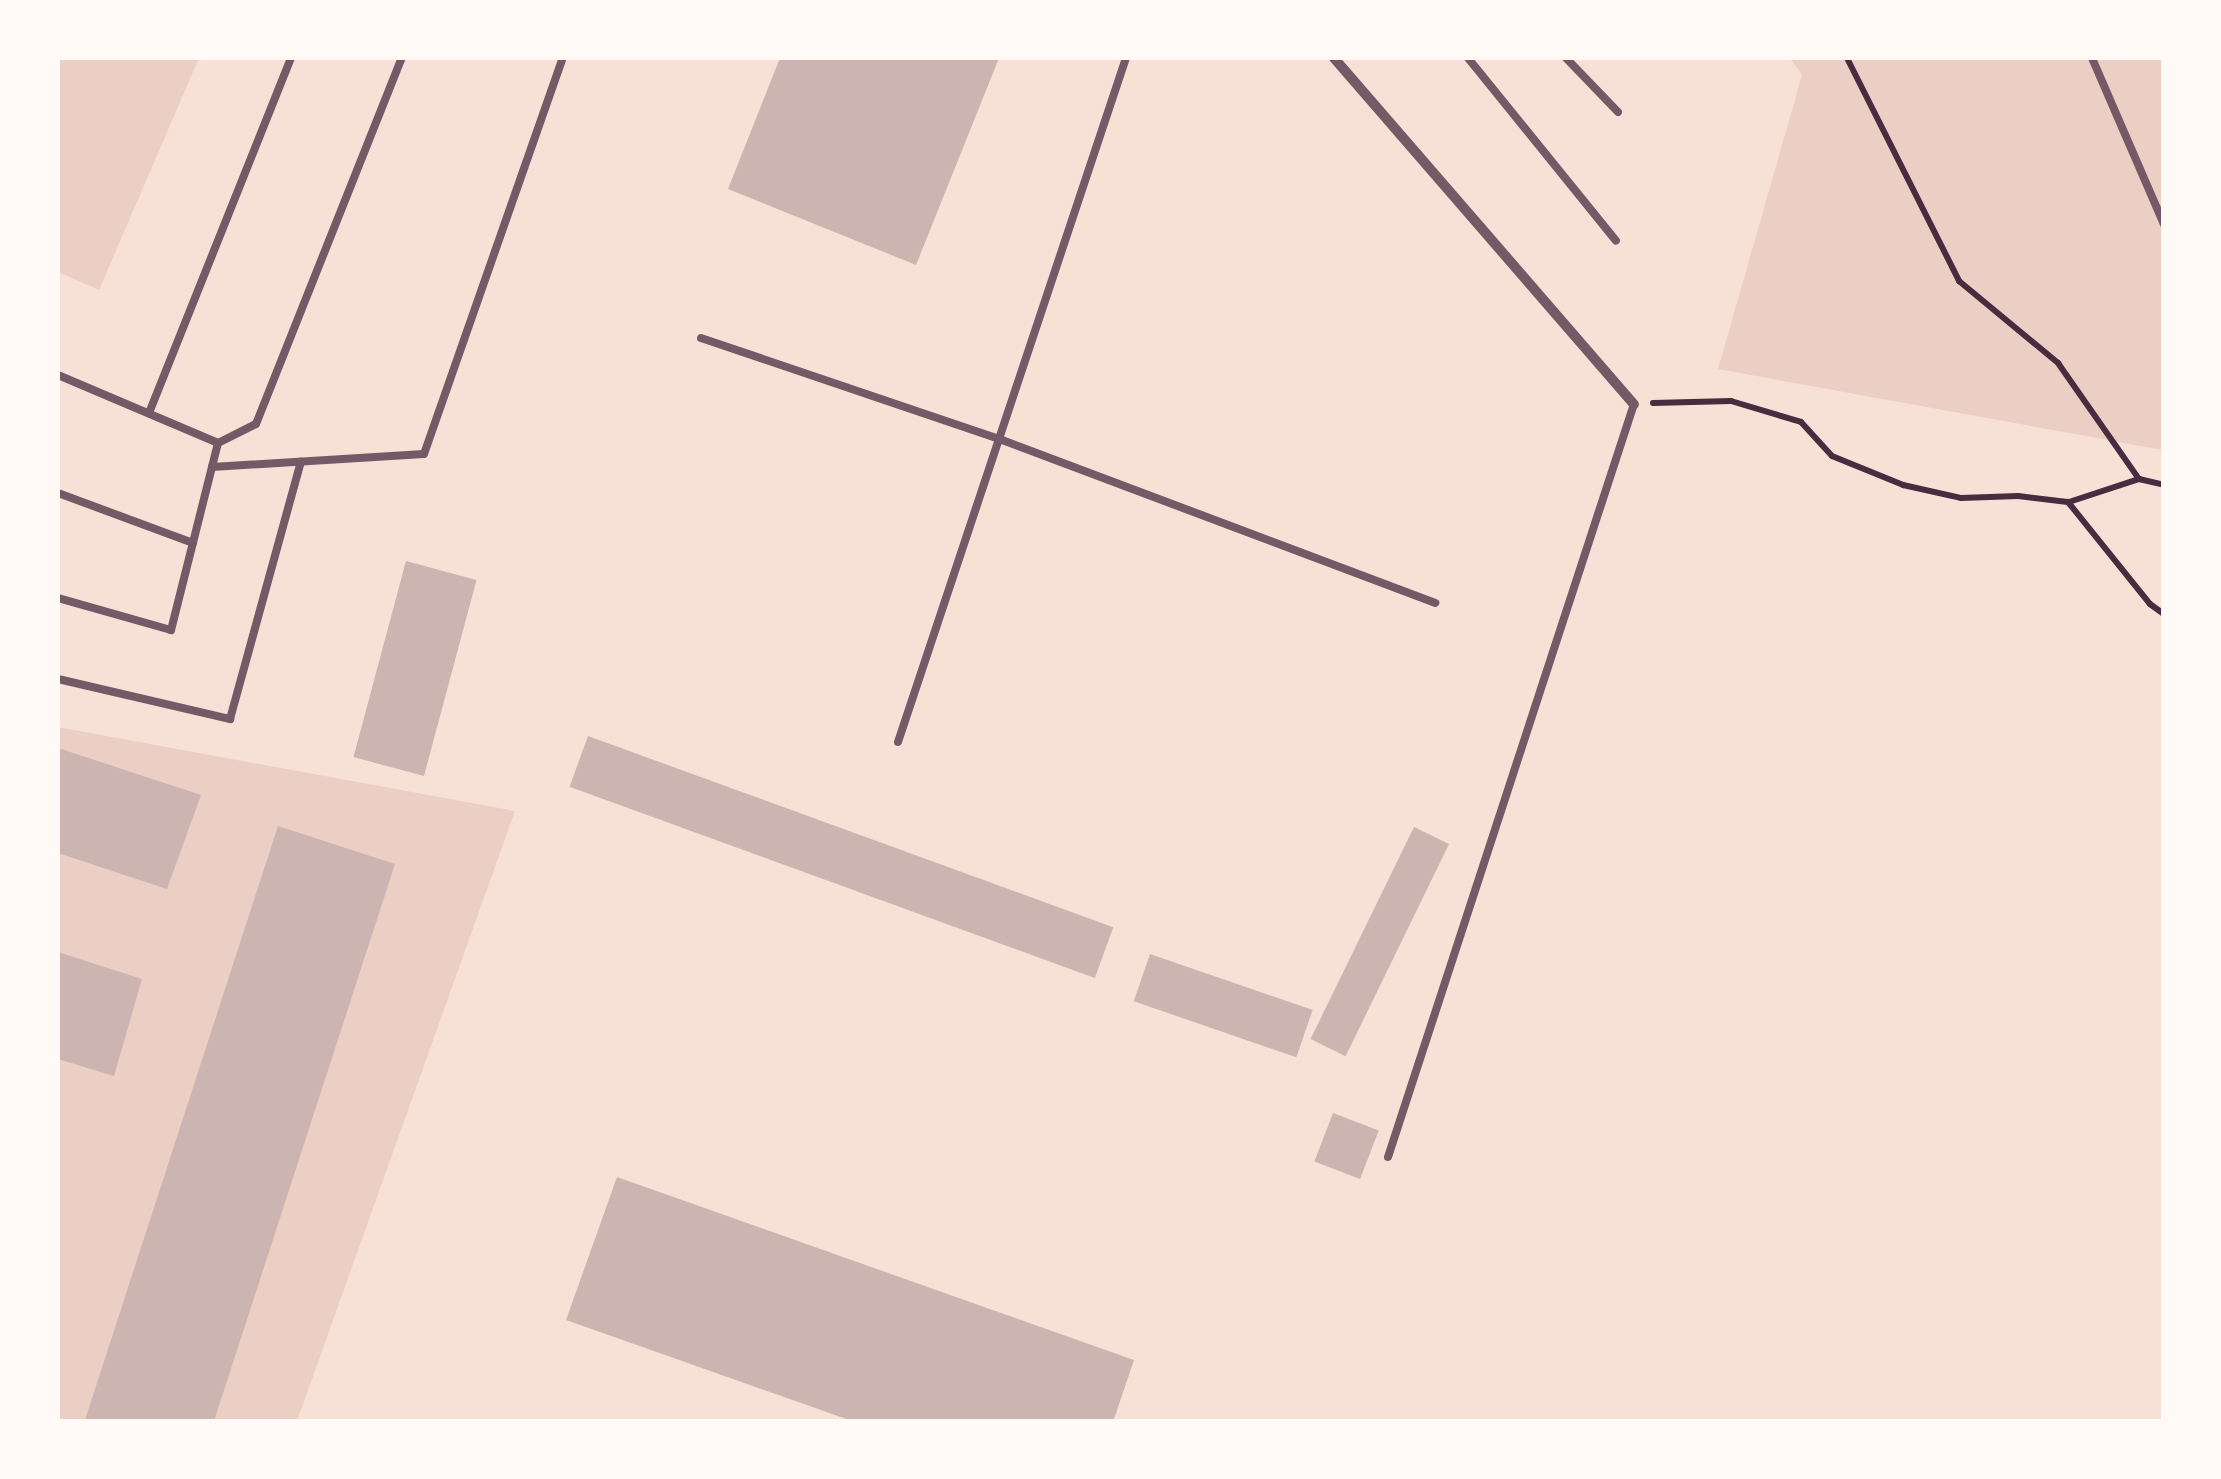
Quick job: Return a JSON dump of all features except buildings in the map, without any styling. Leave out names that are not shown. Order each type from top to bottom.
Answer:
[{"type":"street","points":[[1334,58],[1634,404]]},
{"type":"lane","points":[[149,413],[291,58]]},
{"type":"lane","points":[[58,374],[218,442],[256,424],[402,58]]},
{"type":"lane","points":[[212,467],[424,454],[563,58]]},
{"type":"lane","points":[[898,742],[1002,440],[1126,58]]},
{"type":"lane","points":[[1468,58],[1616,242]]},
{"type":"lane","points":[[1566,58],[1618,112]]},
{"type":"lane","points":[[2092,58],[2164,224]]},
{"type":"lane","points":[[701,338],[1002,440],[1435,603]]},
{"type":"lane","points":[[1388,1156],[1634,404]]},
{"type":"lane","points":[[58,598],[171,630],[218,442]]},
{"type":"lane","points":[[58,679],[230,719],[300,462]]},
{"type":"lane","points":[[58,494],[193,542]]},
{"type":"path","points":[[1847,58],[1958,281],[2058,362],[2139,479]]},
{"type":"path","points":[[1634,404],[1731,401],[1801,422],[1832,456],[1903,485],[1960,498],[2018,496],[2068,502],[2139,479],[2164,485]]},
{"type":"path","points":[[2068,502],[2150,604],[2164,614]]},
{"type":"shaded area","points":[[58,58],[199,58],[99,290],[58,272]]},
{"type":"shaded area","points":[[1790,58],[2163,58],[2163,450],[1718,369],[1802,75]]},
{"type":"shaded area","points":[[58,727],[515,811],[297,1421],[58,1421]]}]
